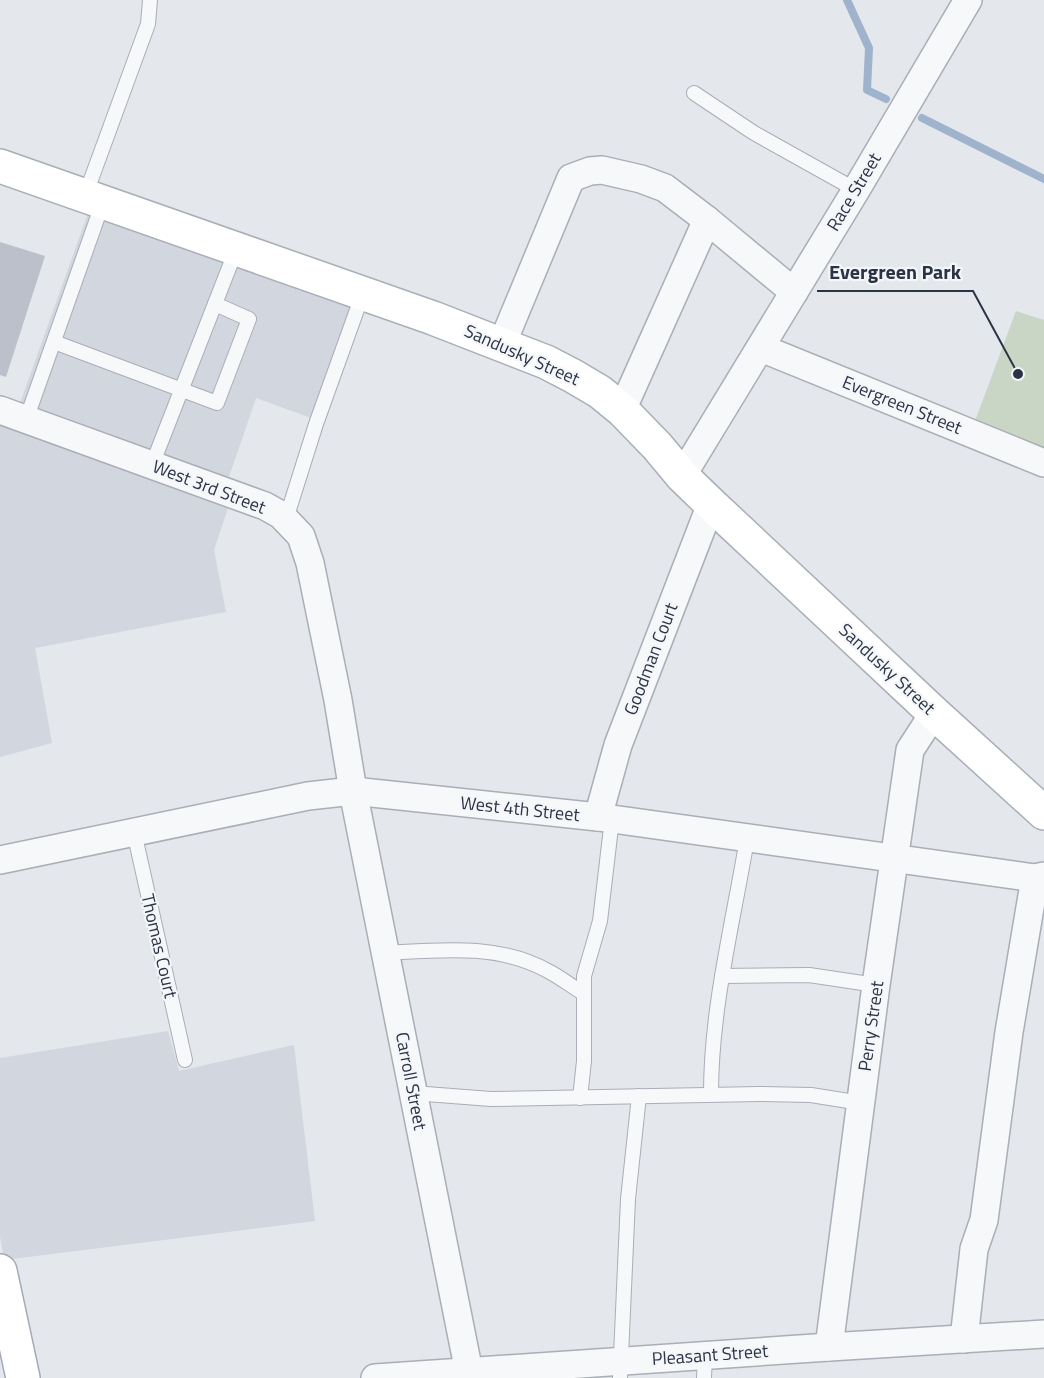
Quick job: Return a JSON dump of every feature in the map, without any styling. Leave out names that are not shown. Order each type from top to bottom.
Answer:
[{"type":"main road","name":"Sandusky Street","points":[[0,166],[434,318],[502,344],[573,376],[600,392],[622,410],[682,476],[711,504],[933,713],[1044,813]]},
{"type":"main road","points":[[0,1271],[23,1378]]},
{"type":"street","name":"Race Street","points":[[682,476],[856,190],[968,0]]},
{"type":"street","points":[[502,344],[571,178],[590,171],[602,170],[641,179],[671,192],[794,292]]},
{"type":"street","points":[[622,410],[707,220]]},
{"type":"street","name":"Evergreen Street","points":[[761,348],[1044,463]]},
{"type":"street","name":"West 3rd Street","points":[[0,410],[265,506],[286,519],[301,536],[310,563],[338,700],[353,791]]},
{"type":"street","name":"Goodman Court","points":[[605,818],[618,745],[711,504]]},
{"type":"street","name":"Perry Street","points":[[829,1347],[876,985],[910,750],[933,713]]},
{"type":"street","name":"West 4th Street","points":[[0,860],[308,796],[353,791],[605,818],[1040,877]]},
{"type":"street","name":"Carroll Street","points":[[353,791],[469,1372]]},
{"type":"street","points":[[964,1339],[974,1249],[984,1220],[1009,1032],[1040,877]]},
{"type":"street","name":"Pleasant Street","points":[[375,1378],[469,1372],[704,1367],[829,1347],[1044,1334]]},
{"type":"lane","points":[[26,420],[54,342],[94,199],[148,24],[150,0]]},
{"type":"lane","points":[[694,93],[754,133],[856,190]]},
{"type":"lane","points":[[152,465],[236,250]]},
{"type":"lane","points":[[286,519],[316,424],[363,293]]},
{"type":"lane","points":[[54,342],[217,402],[249,319],[215,304]]},
{"type":"lane","points":[[580,1098],[584,1060],[583,993],[587,963],[600,921],[605,818]]},
{"type":"lane","name":"Thomas Court","points":[[134,832],[185,1060]]},
{"type":"lane","points":[[711,1094],[712,1058],[722,976],[747,839]]},
{"type":"lane","points":[[386,953],[461,950],[497,953],[548,970],[583,993]]},
{"type":"lane","points":[[722,976],[809,975],[876,985]]},
{"type":"lane","points":[[413,1093],[490,1099],[711,1094],[811,1095],[861,1103]]},
{"type":"lane","points":[[620,1370],[626,1281],[628,1199],[639,1096]]},
{"type":"shaded area","points":[[96,191],[370,289],[325,423],[256,398],[228,480],[236,484],[214,550],[226,612],[35,648],[52,743],[0,757],[0,400],[19,406]]},
{"type":"shaded area","points":[[168,1031],[179,1071],[294,1045],[315,1221],[4,1260],[0,1236],[0,1058]]},
{"type":"green space","points":[[1016,311],[1044,320],[1044,453],[972,429]]},
{"type":"building","points":[[0,242],[45,256],[6,377],[0,375]]},
{"type":"waterway","points":[[847,0],[869,48],[867,90],[886,99]]},
{"type":"waterway","points":[[922,118],[1044,179]]},
{"type":"place","name":"Evergreen Park","points":[[1018,374]]}]
